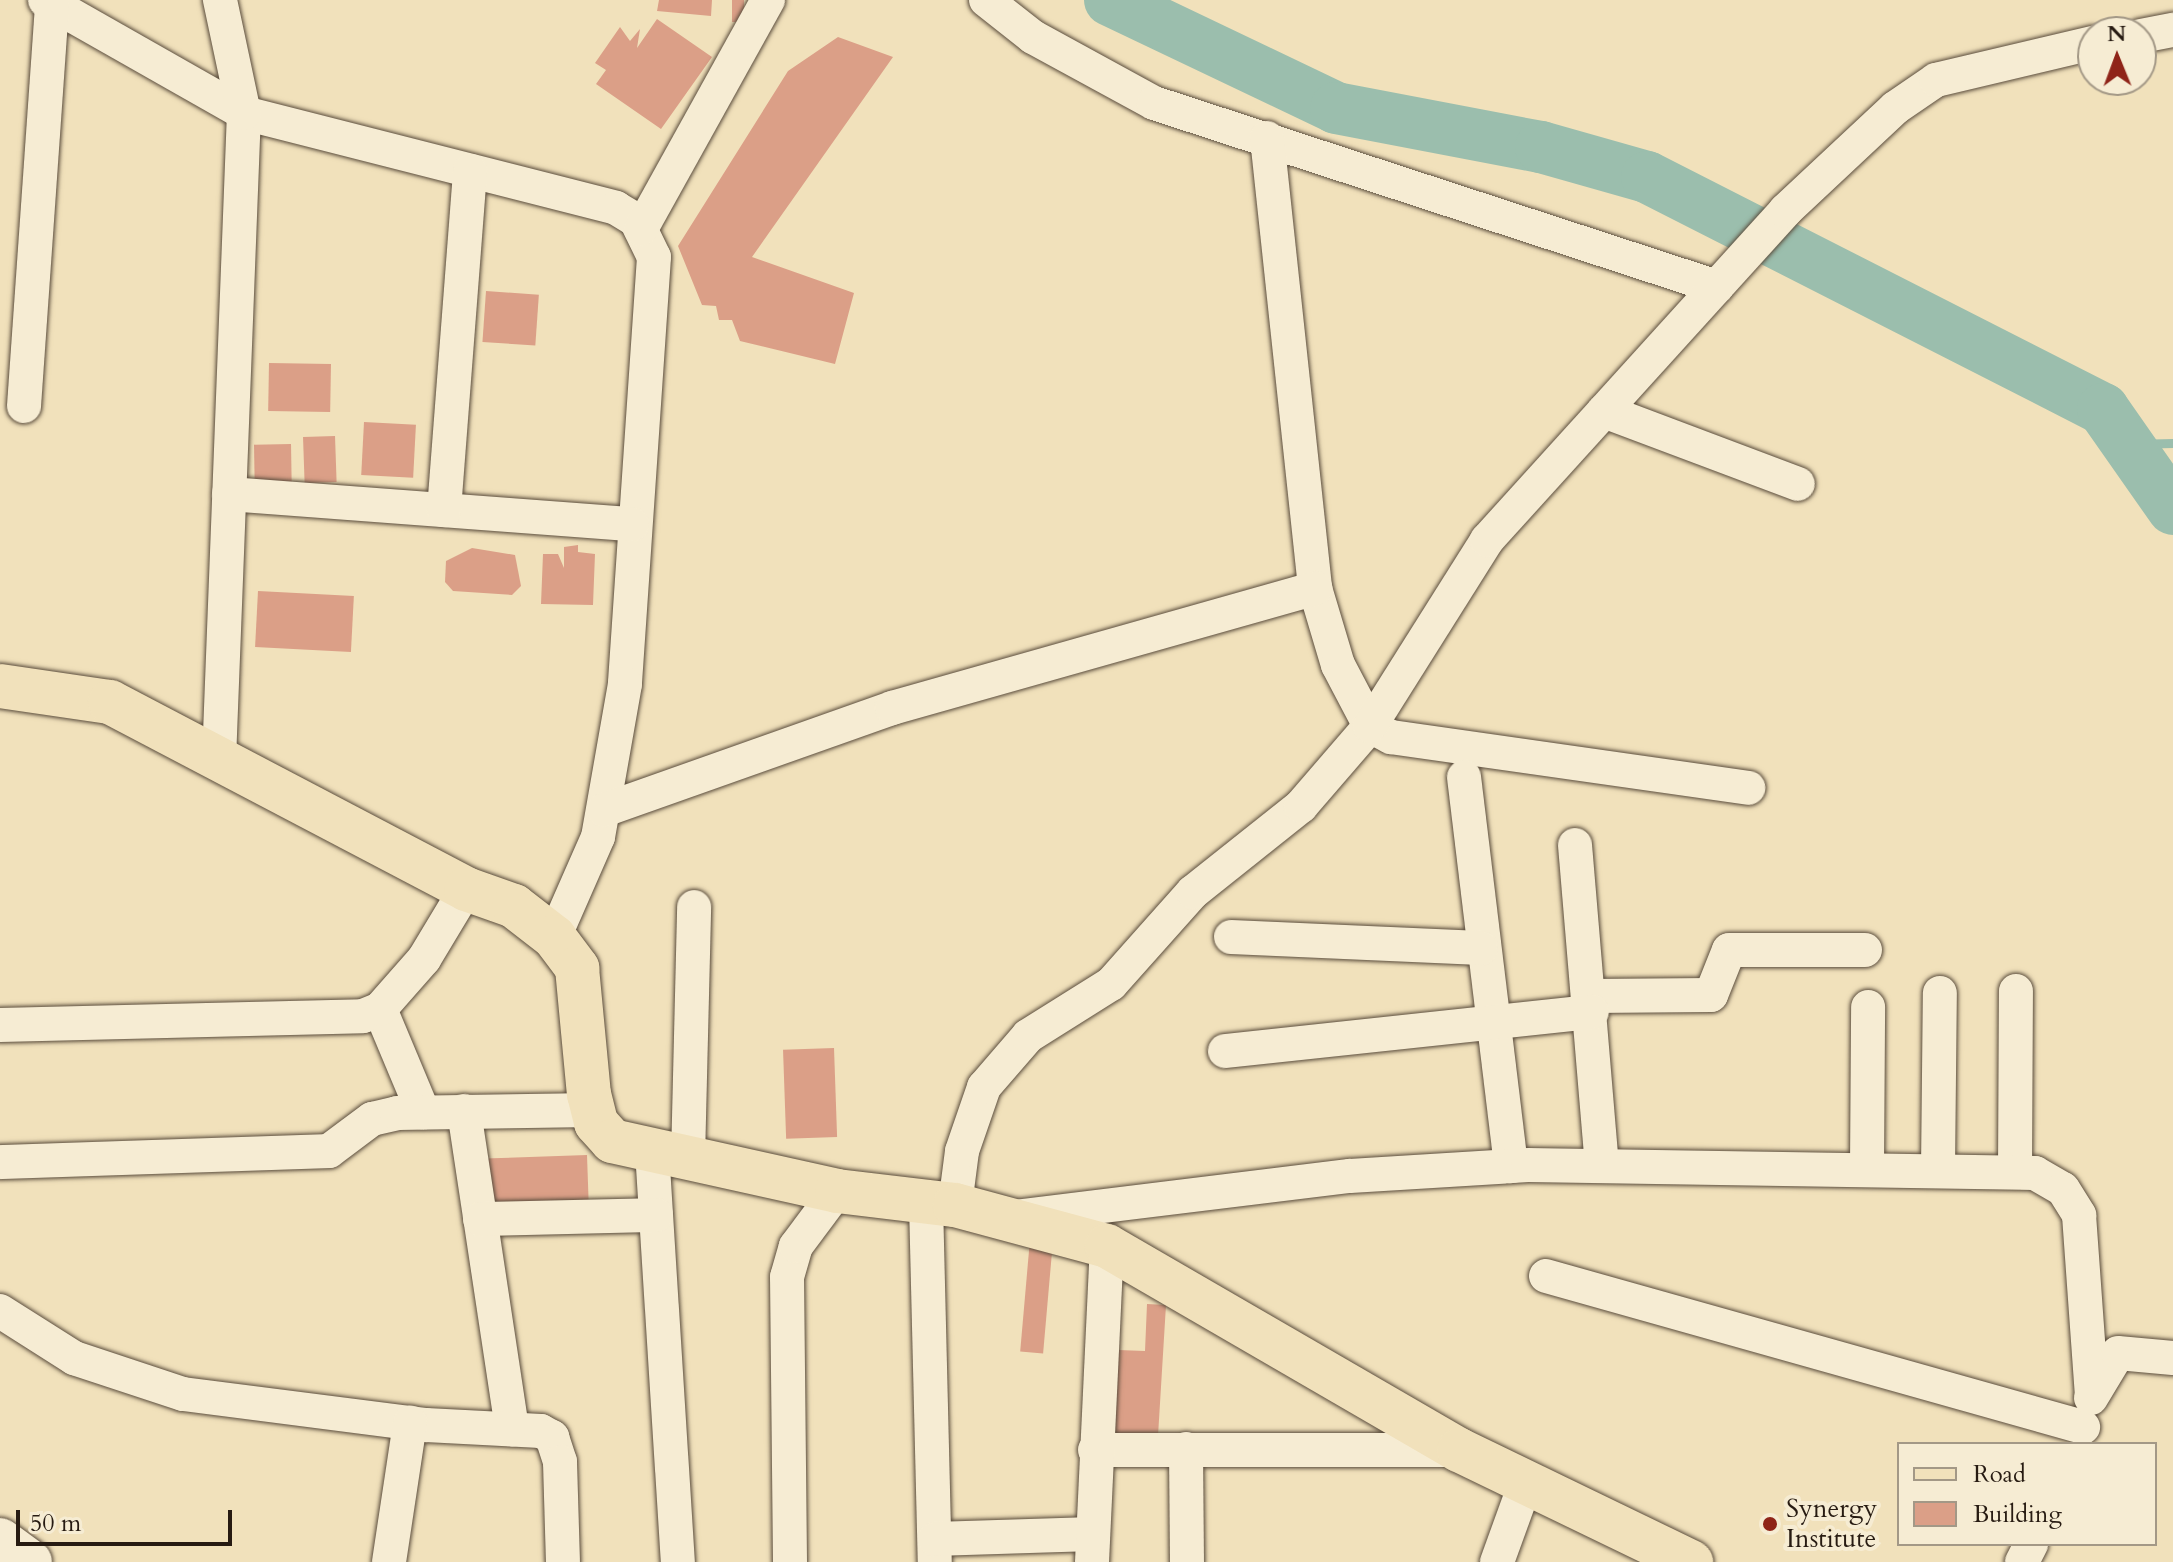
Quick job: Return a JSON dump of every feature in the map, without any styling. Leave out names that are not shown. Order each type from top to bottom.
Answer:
[{"type":"main road","points":[[0,686],[110,702],[466,889],[514,906],[554,937],[577,968],[593,1110],[612,1141],[837,1191],[940,1204],[1006,1218],[1107,1246],[1459,1450],[1691,1562]]},
{"type":"street","points":[[219,760],[244,113],[220,0]]},
{"type":"street","points":[[641,229],[768,0]]},
{"type":"street","points":[[986,0],[1033,37],[1154,103],[1727,276]]},
{"type":"street","points":[[24,406],[48,2],[244,113],[616,208],[641,229],[654,257],[632,524],[625,684],[604,810],[554,937]]},
{"type":"street","points":[[1107,1246],[1092,1548],[935,1551],[940,1204],[984,1087],[1028,1036],[1111,984],[1193,892],[1301,806],[1370,726],[1487,540],[1785,211],[1895,108],[1936,80],[2077,47]]},
{"type":"street","points":[[1267,138],[1315,588],[1338,665],[1370,726],[1391,737],[1748,788]]},
{"type":"street","points":[[444,510],[470,171]]},
{"type":"street","points":[[1604,411],[1798,484]]},
{"type":"street","points":[[229,494],[632,524]]},
{"type":"street","points":[[604,810],[892,708],[1315,588]]},
{"type":"street","points":[[1464,777],[1481,948],[1511,1166]]},
{"type":"street","points":[[1575,845],[1592,1004],[1602,1164]]},
{"type":"street","points":[[0,1025],[363,1016],[380,1009],[424,959],[466,889]]},
{"type":"street","points":[[678,1562],[656,1215],[670,1155],[694,907]]},
{"type":"street","points":[[1231,937],[1481,948]]},
{"type":"street","points":[[1225,1051],[1493,1022],[1592,1004],[1711,995],[1729,950],[1865,950]]},
{"type":"street","points":[[2015,1172],[2016,991]]},
{"type":"street","points":[[1938,1170],[1940,993]]},
{"type":"street","points":[[1867,1167],[1868,1007]]},
{"type":"street","points":[[380,1009],[423,1112]]},
{"type":"street","points":[[0,1162],[329,1151],[372,1119],[423,1112],[593,1110]]},
{"type":"street","points":[[464,1111],[512,1429]]},
{"type":"street","points":[[1006,1218],[1350,1176],[1511,1166],[1867,1167],[2015,1172],[2049,1177],[2079,1215],[2084,1422]]},
{"type":"street","points":[[790,1562],[787,1277],[796,1246],[837,1191]]},
{"type":"street","points":[[480,1219],[656,1215]]},
{"type":"street","points":[[1546,1276],[2084,1422]]},
{"type":"street","points":[[0,1311],[74,1358],[129,1380],[410,1423],[541,1431],[557,1447],[563,1562]]},
{"type":"street","points":[[2084,1422],[2118,1353],[2173,1358]]},
{"type":"street","points":[[389,1562],[410,1423]]},
{"type":"street","points":[[1186,1449],[1187,1562]]},
{"type":"street","points":[[1095,1450],[1459,1450]]},
{"type":"street","points":[[1497,1562],[1526,1482]]},
{"type":"street","points":[[0,1540],[30,1562]]},
{"type":"building","points":[[659,0],[712,0],[711,16],[657,11]]},
{"type":"building","points":[[732,0],[744,0],[744,22],[732,22]]},
{"type":"building","points":[[657,19],[712,57],[661,129],[596,84],[606,70],[595,63],[620,27],[630,41],[640,29],[637,48]]},
{"type":"building","points":[[838,37],[893,57],[752,257],[854,293],[835,364],[740,341],[732,320],[719,320],[716,306],[702,305],[678,246],[788,71]]},
{"type":"building","points":[[486,291],[539,295],[535,346],[482,342]]},
{"type":"building","points":[[269,363],[331,364],[330,412],[268,411]]},
{"type":"building","points":[[364,422],[416,425],[413,478],[361,475]]},
{"type":"building","points":[[335,436],[337,482],[305,483],[303,437]]},
{"type":"building","points":[[291,444],[292,491],[255,492],[254,445]]},
{"type":"building","points":[[578,545],[578,552],[595,554],[593,605],[541,604],[543,554],[558,554],[564,568],[564,547]]},
{"type":"building","points":[[472,548],[515,555],[521,586],[512,595],[453,591],[445,582],[446,561]]},
{"type":"building","points":[[258,591],[354,596],[351,652],[255,647]]},
{"type":"building","points":[[834,1048],[837,1137],[786,1139],[783,1050]]},
{"type":"building","points":[[587,1155],[589,1204],[486,1208],[484,1159]]},
{"type":"building","points":[[1031,1228],[1054,1230],[1043,1354],[1020,1352]]},
{"type":"building","points":[[1147,1304],[1166,1305],[1158,1436],[1112,1433],[1118,1350],[1145,1351]]},
{"type":"waterway","points":[[1110,0],[1336,108],[1541,147],[1647,177],[2103,409],[2173,509]]},
{"type":"waterway","points":[[2131,444],[2173,443]]},
{"type":"place","name":"Synergy Institute","points":[[1770,1524]]}]
